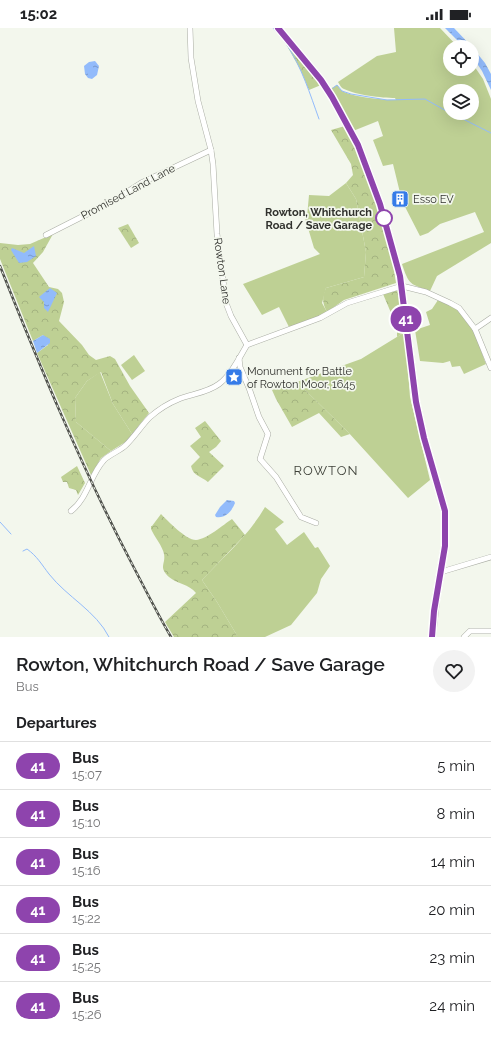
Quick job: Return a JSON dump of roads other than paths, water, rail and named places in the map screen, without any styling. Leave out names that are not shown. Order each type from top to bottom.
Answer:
[{"type":"highway","points":[[278,28],[321,80],[358,145],[380,204],[393,248],[402,286],[416,402],[424,438],[445,511],[445,546],[436,598],[432,637]]},
{"type":"street","name":"Rowton Lane","points":[[190,28],[191,58],[198,101],[211,150],[213,164],[217,234],[226,303],[231,316],[247,345]]},
{"type":"street","name":"Promised Land Lane","points":[[46,235],[114,201],[141,183],[211,150]]},
{"type":"street","points":[[71,511],[87,491],[104,460],[125,446],[150,417],[168,404],[178,399],[206,391],[218,385],[225,378],[247,345],[320,318],[347,303],[402,286],[426,292],[450,303],[462,312],[475,329],[491,368]]},
{"type":"street","points":[[475,329],[491,318]]},
{"type":"street","points":[[239,358],[240,367],[249,388],[258,417],[268,434],[263,454],[260,459],[276,477],[301,517],[316,523]]},
{"type":"street","points":[[441,572],[491,557]]},
{"type":"street","points":[[464,637],[470,632],[491,631]]},
{"type":"water","points":[[445,28],[454,28],[465,40],[457,40]]},
{"type":"water","points":[[479,56],[491,74],[491,90],[479,66]]},
{"type":"water","points":[[95,61],[99,66],[97,75],[92,79],[88,78],[85,74],[84,66],[89,62]]},
{"type":"water","points":[[34,246],[36,256],[27,262],[19,263],[11,250],[12,248],[24,253]]},
{"type":"water","points":[[50,288],[57,293],[48,312],[44,308],[44,302],[39,297]]},
{"type":"water","points":[[43,335],[50,339],[50,343],[37,353],[33,341]]},
{"type":"water","points":[[227,500],[234,501],[235,503],[232,509],[225,516],[216,517],[215,515],[220,507]]},
{"type":"waterway","points":[[273,28],[287,45],[297,63],[319,119]]},
{"type":"waterway","points":[[333,88],[337,85],[342,91],[351,94],[387,100],[425,99],[443,109]]},
{"type":"waterway","points":[[465,120],[491,133]]},
{"type":"waterway","points":[[0,522],[11,534]]},
{"type":"waterway","points":[[23,551],[27,549],[34,555],[56,582],[97,619],[109,637]]},
{"type":"railway","points":[[0,266],[78,453],[113,526],[171,637]]},
{"type":"place","name":"Esso EV","points":[[400,199]]},
{"type":"place","name":"Rowton, Whitchurch Road / Save Garage","points":[[384,218]]},
{"type":"place","name":"Monument for Battle of Rowton Moor, 1645","points":[[234,377]]},
{"type":"district","name":"ROWTON","points":[[326,470]]}]
